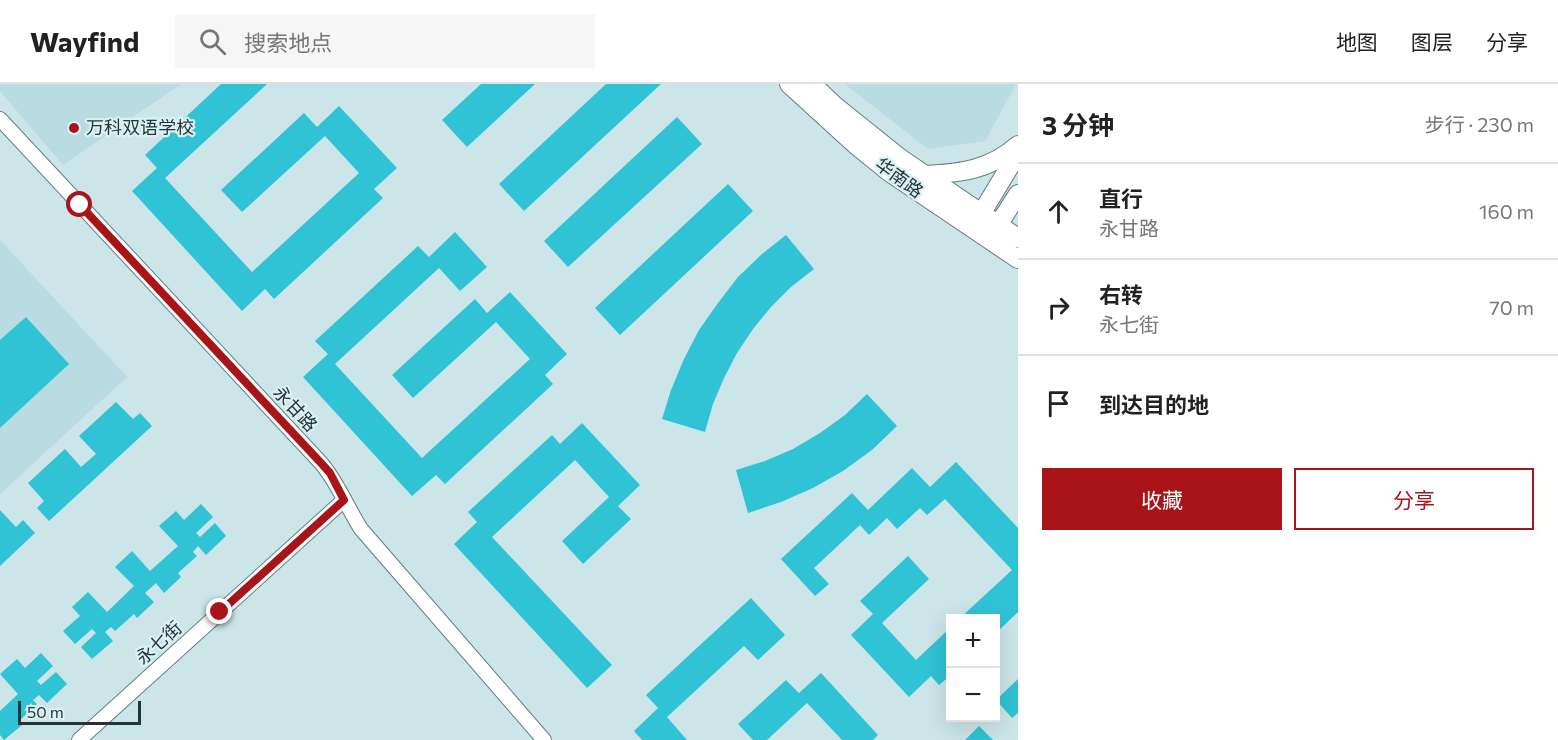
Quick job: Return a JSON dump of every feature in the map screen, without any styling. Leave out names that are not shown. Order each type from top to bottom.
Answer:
[{"type":"main road","name":"华南路","points":[[789,84],[823,117],[915,191],[977,221],[994,232],[1018,259]]},
{"type":"main road","name":"华南路","points":[[812,84],[866,131],[925,175],[977,221]]},
{"type":"main road","points":[[925,175],[967,171],[982,167],[1018,145]]},
{"type":"main road","points":[[977,221],[1018,153]]},
{"type":"main road","points":[[994,232],[1018,194]]},
{"type":"main road","name":"华南路","points":[[994,232],[1018,238]]},
{"type":"street","name":"永甘路","points":[[0,119],[330,473],[344,500],[370,540],[544,740]]},
{"type":"street","name":"永七街","points":[[79,740],[344,500]]},
{"type":"shaded area","name":"万科双语学校","points":[[0,84],[181,84],[63,165],[0,91]]},
{"type":"shaded area","points":[[845,84],[1016,84],[985,141],[928,149]]},
{"type":"shaded area","points":[[0,240],[127,377],[0,494]]},
{"type":"building","points":[[221,84],[267,84],[165,178],[252,272],[359,173],[325,136],[242,212],[221,190],[304,113],[317,127],[339,106],[397,168],[374,189],[383,198],[274,299],[265,289],[242,311],[132,191],[157,168],[145,155]]},
{"type":"building","points":[[481,84],[535,84],[467,147],[442,120]]},
{"type":"building","points":[[606,84],[661,84],[524,211],[499,184]]},
{"type":"building","points":[[677,117],[702,144],[568,267],[544,241]]},
{"type":"building","points":[[728,184],[753,211],[620,335],[595,308]]},
{"type":"building","points":[[455,232],[487,267],[460,291],[439,268],[335,364],[422,458],[530,359],[496,322],[413,398],[392,375],[475,299],[487,313],[510,292],[567,354],[545,375],[553,384],[445,484],[436,475],[412,496],[303,377],[328,354],[315,341],[418,246],[429,257]]},
{"type":"building","points":[[786,235],[814,269],[791,287],[753,329],[724,378],[705,432],[662,419],[671,390],[699,330],[738,277]]},
{"type":"building","points":[[26,317],[69,364],[0,428],[0,340]]},
{"type":"building","points":[[867,394],[897,426],[872,450],[843,471],[813,488],[748,513],[736,470],[793,449],[845,415]]},
{"type":"building","points":[[116,402],[133,419],[140,413],[152,426],[49,521],[37,508],[44,501],[28,483],[65,449],[81,467],[96,454],[79,436]]},
{"type":"building","points":[[582,423],[640,485],[618,506],[631,519],[583,564],[562,541],[609,497],[575,460],[492,537],[612,665],[587,688],[454,544],[477,522],[468,512],[552,435],[560,444]]},
{"type":"building","points":[[956,462],[1018,528],[1018,612],[1000,629],[1000,614],[964,614],[1012,570],[945,499],[927,515],[920,508],[897,529],[887,518],[869,535],[860,525],[814,568],[829,584],[815,596],[781,559],[852,493],[868,510],[912,468],[930,487]]},
{"type":"building","points":[[201,504],[213,517],[196,533],[200,537],[215,523],[226,536],[206,555],[198,546],[193,552],[197,556],[178,573],[181,577],[164,593],[156,583],[145,593],[154,602],[137,618],[134,614],[115,631],[111,627],[105,632],[113,641],[92,659],[81,647],[96,633],[92,629],[75,644],[63,631],[80,616],[72,607],[88,592],[107,612],[134,586],[115,567],[132,551],[150,571],[178,546],[159,526],[176,511],[184,520]]},
{"type":"building","points":[[0,510],[16,527],[23,520],[35,533],[0,566]]},
{"type":"building","points":[[908,556],[929,579],[882,623],[916,660],[946,632],[946,679],[939,685],[931,676],[909,697],[851,635],[873,614],[860,601]]},
{"type":"building","points":[[751,598],[785,635],[758,660],[744,646],[667,717],[687,740],[642,740],[634,731],[658,708],[646,695]]},
{"type":"building","points":[[41,653],[53,666],[37,681],[41,685],[56,672],[67,684],[47,703],[39,695],[33,700],[37,704],[19,721],[22,725],[4,740],[0,735],[0,711],[18,694],[0,674],[17,659],[25,668]]},
{"type":"building","points":[[821,673],[878,735],[873,740],[842,740],[807,703],[767,740],[753,740],[738,724],[786,680],[799,693]]},
{"type":"building","points":[[1018,679],[1018,713],[1012,718],[1000,704],[1000,696]]},
{"type":"building","points":[[979,726],[993,740],[965,740]]},
{"type":"place","name":"万科双语学校","points":[[74,128]]},
{"type":"route","points":[[80,205],[330,473],[344,500],[220,612]]}]
